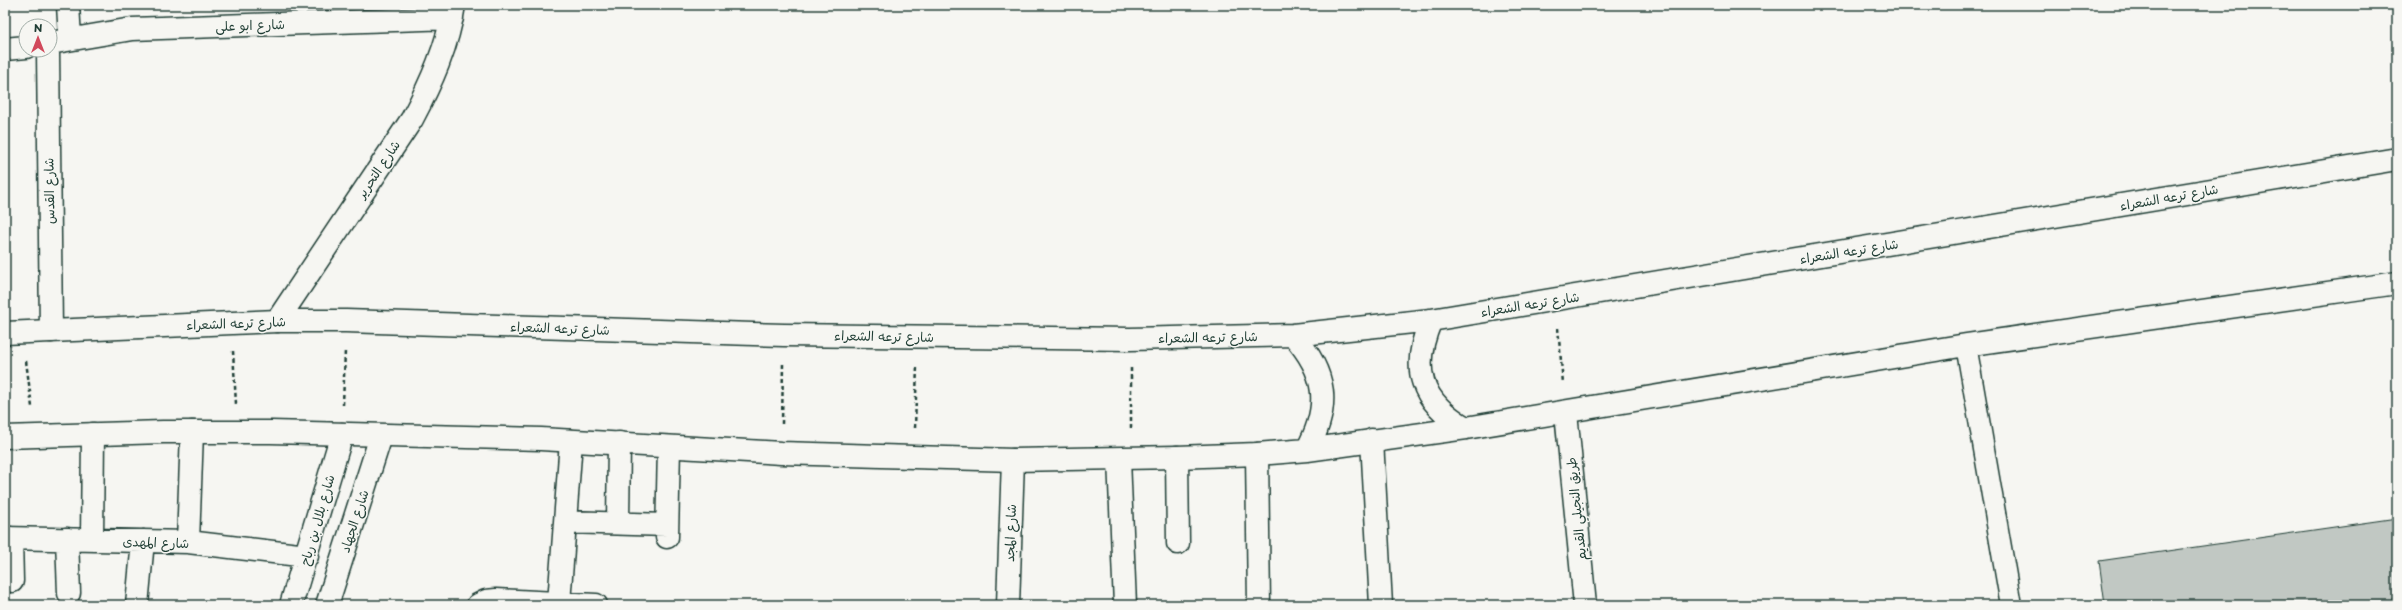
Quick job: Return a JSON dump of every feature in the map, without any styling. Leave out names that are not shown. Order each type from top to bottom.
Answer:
[{"type":"main road","points":[[60,40],[68,5]]},
{"type":"main road","name":"شارع ابو على","points":[[60,40],[132,29],[453,12]]},
{"type":"main road","name":"شارع التحرير","points":[[277,321],[412,119],[429,87],[442,53],[453,12]]},
{"type":"main road","points":[[5,49],[18,48]]},
{"type":"main road","name":"شارع القدس","points":[[48,58],[51,331]]},
{"type":"main road","name":"شارع ترعه الشعراء","points":[[14,333],[277,321],[346,321],[784,335],[1130,339],[1293,335],[1430,320],[2397,159]]},
{"type":"main road","points":[[5,437],[192,432],[342,434],[572,441],[781,453],[1012,460],[1177,458],[1257,454],[1307,450],[1566,413],[1966,345],[2397,283]]},
{"type":"main road","points":[[1430,320],[1422,340],[1419,361],[1423,382],[1432,401],[1447,417],[1466,428]]},
{"type":"main road","points":[[1293,335],[1307,351],[1318,369],[1322,390],[1322,411],[1317,431],[1307,450]]},
{"type":"main road","name":"طريق النجيلي القديم","points":[[1566,413],[1585,605]]},
{"type":"main road","points":[[188,542],[192,432]]},
{"type":"main road","points":[[92,540],[93,434]]},
{"type":"main road","name":"شارع بلال بن رباح","points":[[291,605],[307,556],[342,434]]},
{"type":"main road","name":"شارع الجهاد","points":[[328,605],[382,436]]},
{"type":"main road","points":[[1372,440],[1381,605]]},
{"type":"main road","points":[[559,603],[572,441]]},
{"type":"main road","points":[[618,523],[619,444]]},
{"type":"main road","points":[[566,522],[618,523],[667,531],[669,447]]},
{"type":"main road","points":[[1257,454],[1259,605]]},
{"type":"main road","points":[[1125,458],[1125,605]]},
{"type":"main road","points":[[1177,458],[1178,543]]},
{"type":"main road","name":"شارع المجد","points":[[1008,605],[1012,460]]},
{"type":"main road","points":[[8,538],[12,581]]},
{"type":"main road","name":"شارع المهدى","points":[[8,538],[188,542],[307,556]]},
{"type":"main road","points":[[67,539],[69,593]]},
{"type":"main road","points":[[137,605],[143,541]]},
{"type":"main road","points":[[478,605],[486,601],[496,600],[596,605]]},
{"type":"lane","points":[[1966,345],[2011,605]]},
{"type":"path","points":[[1555,300],[1566,413]]},
{"type":"path","points":[[342,434],[346,321]]},
{"type":"path","points":[[231,323],[238,432]]},
{"type":"path","points":[[14,333],[35,436]]},
{"type":"path","points":[[781,453],[784,335]]},
{"type":"path","points":[[914,458],[918,336]]},
{"type":"path","points":[[1125,458],[1130,339]]},
{"type":"building","points":[[2397,518],[2397,605],[2105,605],[2099,561]]}]
